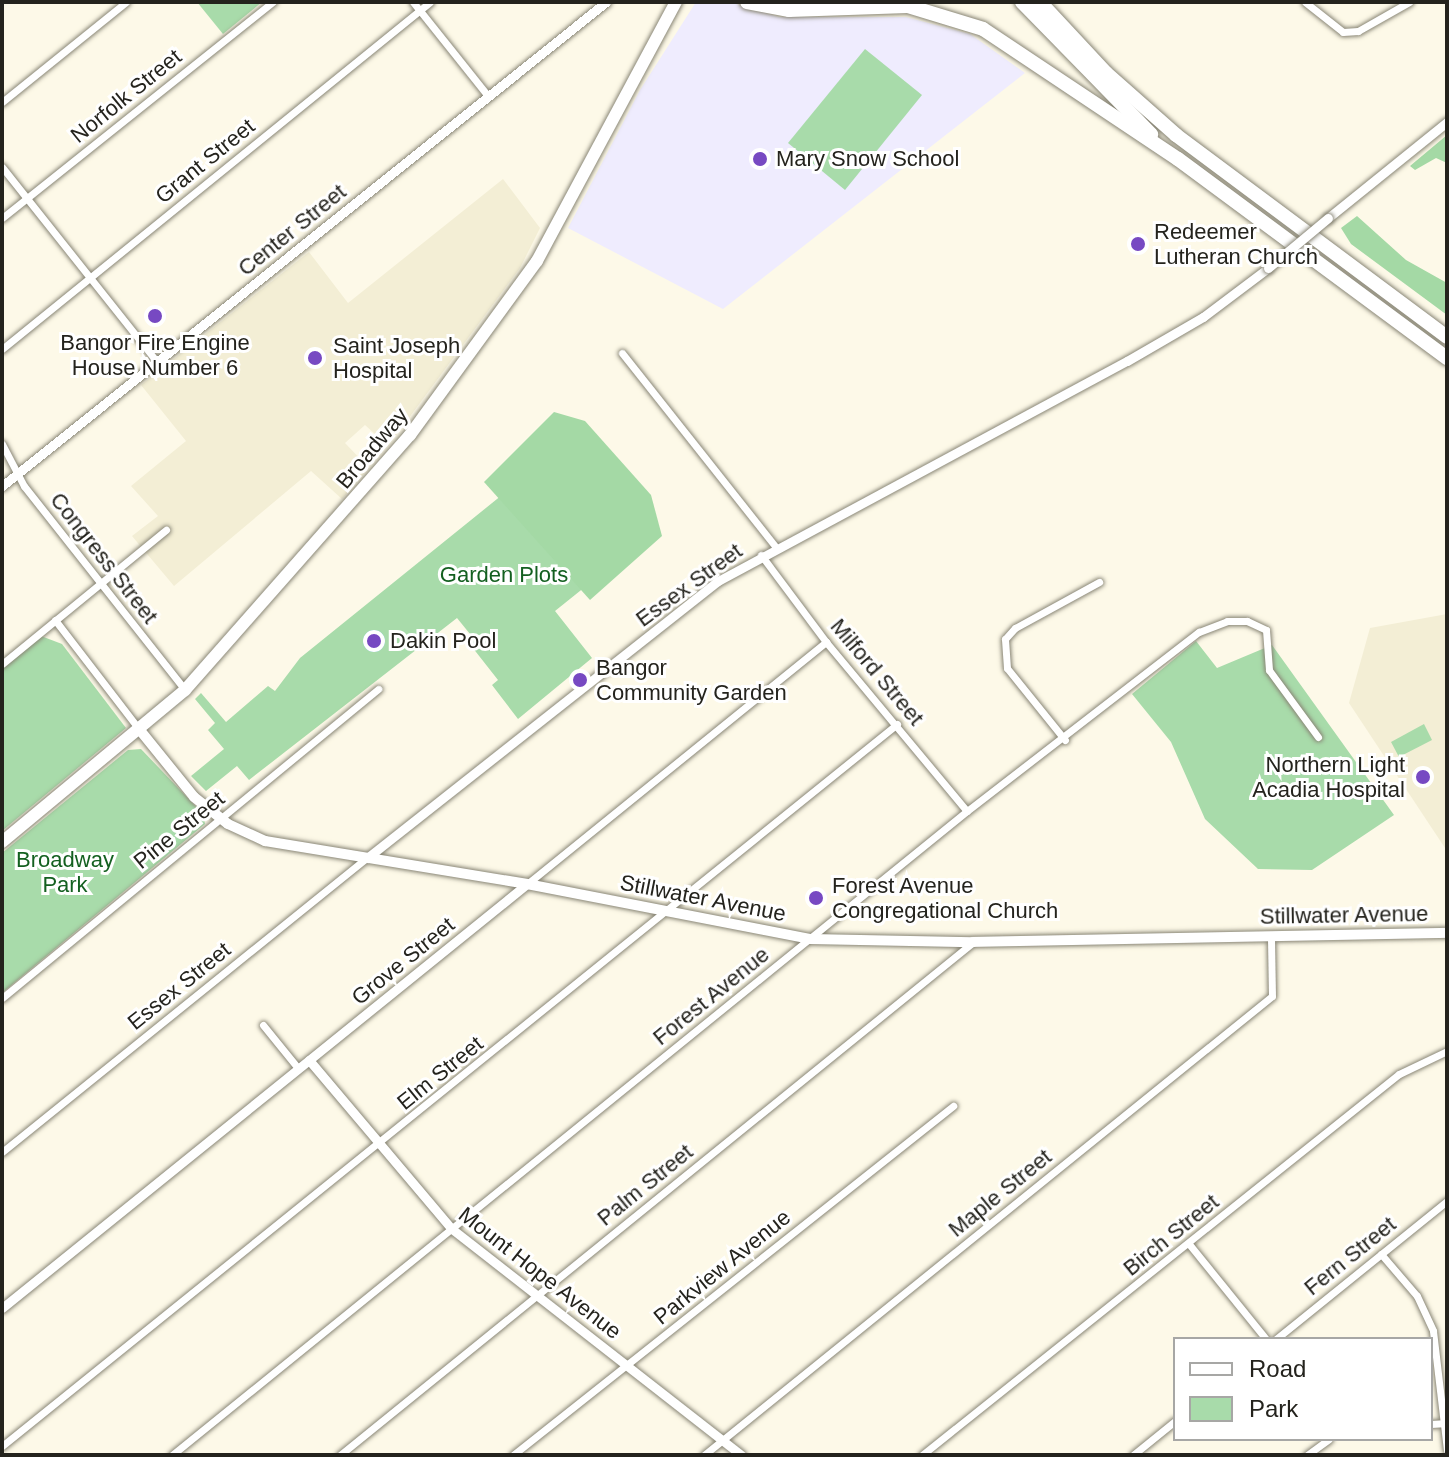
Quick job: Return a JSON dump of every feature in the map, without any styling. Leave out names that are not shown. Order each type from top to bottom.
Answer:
[{"type":"highway","points":[[747,2],[789,10],[899,5],[965,20],[1178,159],[1447,358]]},
{"type":"highway","points":[[1022,2],[1091,78],[1178,159]]},
{"type":"highway","points":[[1040,2],[1106,73],[1201,156],[1447,337]]},
{"type":"highway","points":[[1052,2],[1062,26]]},
{"type":"main road","name":"Broadway","points":[[2,842],[185,690],[325,536],[503,314],[676,2]]},
{"type":"main road","name":"Stillwater Avenue","points":[[139,729],[194,797],[220,819],[265,841],[527,884],[663,913],[810,939],[973,942],[1447,933]]},
{"type":"street","points":[[2,102],[126,2]]},
{"type":"street","name":"Norfolk Street","points":[[2,218],[273,2]]},
{"type":"street","points":[[413,2],[488,96]]},
{"type":"street","name":"Grant Street","points":[[2,349],[430,2]]},
{"type":"street","name":"Center Street","points":[[2,486],[606,2]]},
{"type":"street","points":[[1305,2],[1343,32],[1368,26],[1409,2]]},
{"type":"street","name":"Essex Street","points":[[2,1152],[718,581],[1203,317],[1447,122]]},
{"type":"street","points":[[2,167],[157,362]]},
{"type":"street","points":[[622,353],[776,547]]},
{"type":"street","name":"Congress Street","points":[[2,444],[18,473],[185,690]]},
{"type":"street","points":[[2,664],[166,530]]},
{"type":"street","name":"Milford Street","points":[[761,555],[826,642],[967,811]]},
{"type":"street","points":[[1065,740],[1007,668],[1005,639],[1015,628],[1099,582]]},
{"type":"street","name":"Stillwater Avenue","points":[[55,620],[139,729]]},
{"type":"street","name":"Forest Avenue","points":[[172,1455],[967,811],[1065,740],[1199,632],[1227,621],[1247,621],[1266,630],[1269,670],[1318,737]]},
{"type":"street","name":"Grove Street","points":[[2,1308],[826,642]]},
{"type":"street","name":"Pine Street","points":[[2,998],[378,689]]},
{"type":"street","name":"Elm Street","points":[[2,1446],[897,724]]},
{"type":"street","name":"Maple Street","points":[[704,1455],[1272,996],[1271,936]]},
{"type":"street","name":"Palm Street","points":[[340,1455],[973,942]]},
{"type":"street","points":[[263,1025],[298,1068]]},
{"type":"street","name":"Birch Street","points":[[922,1455],[1399,1074],[1447,1051]]},
{"type":"street","name":"Mount Hope Avenue","points":[[309,1060],[452,1229],[741,1455]]},
{"type":"street","name":"Parkview Avenue","points":[[513,1455],[953,1106]]},
{"type":"street","name":"Fern Street","points":[[1278,1337],[1447,1201]]},
{"type":"street","points":[[1189,1244],[1264,1337]]},
{"type":"street","points":[[1381,1254],[1426,1311],[1431,1337]]},
{"type":"street","points":[[1433,1351],[1446,1424],[1447,1450]]},
{"type":"street","points":[[1133,1455],[1173,1423]]},
{"type":"street","points":[[1307,1455],[1326,1441]]},
{"type":"shaded area","name":"Mary Snow School","points":[[696,2],[730,2],[779,17],[906,17],[970,34],[1025,73],[723,309],[568,228],[640,90]]},
{"type":"shaded area","name":"Saint Joseph Hospital","points":[[503,179],[540,228],[520,268],[388,446],[365,425],[345,443],[369,468],[342,499],[311,471],[174,586],[132,536],[158,516],[131,486],[186,441],[141,385],[309,252],[348,303]]},
{"type":"shaded area","name":"Northern Light Acadia Hospital","points":[[1447,614],[1447,851],[1349,703],[1370,628]]},
{"type":"green space","points":[[197,2],[262,2],[223,34]]},
{"type":"green space","points":[[865,49],[922,95],[845,190],[788,143]]},
{"type":"green space","points":[[1447,135],[1447,163],[1436,158],[1415,170],[1410,166]]},
{"type":"green space","points":[[1357,216],[1406,260],[1447,283],[1447,315],[1351,244],[1341,228]]},
{"type":"green space","points":[[554,412],[585,421],[651,495],[662,536],[590,600],[484,482]]},
{"type":"green space","name":"Garden Plots","points":[[559,449],[636,546],[555,611],[592,658],[518,719],[492,685],[498,680],[465,638],[470,634],[457,618],[249,780],[237,766],[206,791],[191,776],[224,749],[208,730],[215,723],[195,699],[201,693],[226,722],[268,686],[275,691],[300,658]]},
{"type":"green space","name":"Broadway Park","points":[[41,636],[62,644],[126,728],[2,831],[2,668]]},
{"type":"green space","points":[[1196,641],[1217,668],[1272,645],[1394,815],[1312,870],[1258,869],[1205,819],[1171,742],[1132,694]]},
{"type":"green space","points":[[1424,724],[1432,740],[1399,757],[1391,742]]},
{"type":"green space","name":"Broadway Park","points":[[141,749],[203,814],[205,824],[2,993],[2,853],[128,750]]},
{"type":"water","name":"Dakin Pool","points":[[370,630],[378,630],[385,641],[378,652],[370,652],[363,645],[363,637]]},
{"type":"place","name":"Mary Snow School","points":[[760,159]]},
{"type":"place","name":"Redeemer Lutheran Church","points":[[1138,244]]},
{"type":"place","name":"Bangor Fire Engine House Number 6","points":[[155,316]]},
{"type":"place","name":"Saint Joseph Hospital","points":[[315,358]]},
{"type":"place","name":"Dakin Pool","points":[[374,641]]},
{"type":"place","name":"Bangor Community Garden","points":[[580,680]]},
{"type":"place","name":"Northern Light Acadia Hospital","points":[[1423,777]]},
{"type":"place","name":"Forest Avenue Congregational Church","points":[[816,898]]}]
